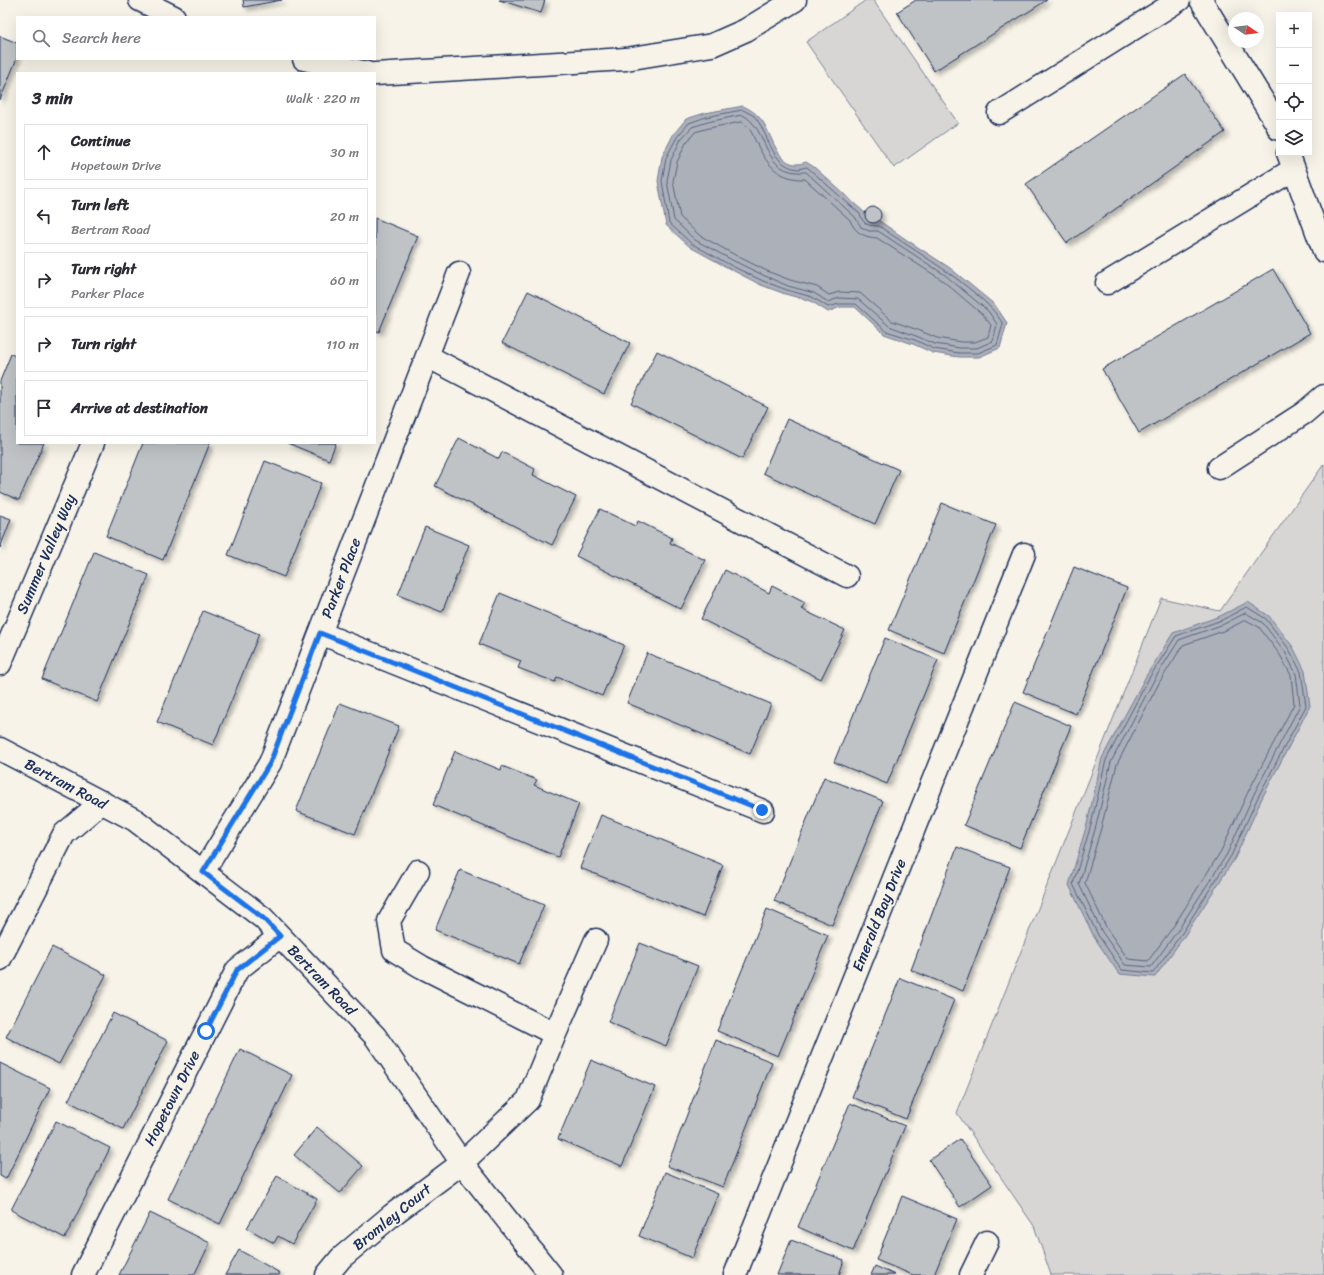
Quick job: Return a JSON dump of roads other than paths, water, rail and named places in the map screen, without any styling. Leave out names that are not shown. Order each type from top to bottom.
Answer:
[{"type":"street","points":[[140,0],[172,16]]},
{"type":"street","points":[[376,74],[626,59],[712,45],[746,30],[795,0]]},
{"type":"street","points":[[999,113],[1179,0]]},
{"type":"street","points":[[1200,0],[1276,122]]},
{"type":"street","points":[[308,60],[362,72]]},
{"type":"street","points":[[1107,283],[1291,161],[1324,251]]},
{"type":"street","name":"Parker Place","points":[[203,872],[270,763],[459,273]]},
{"type":"street","points":[[427,356],[847,576]]},
{"type":"street","points":[[1219,468],[1304,413],[1324,396]]},
{"type":"street","name":"Summer Valley Way","points":[[0,664],[93,444]]},
{"type":"street","name":"Emerald Bay Drive","points":[[735,1275],[1024,554]]},
{"type":"street","points":[[320,633],[762,810]]},
{"type":"street","name":"Bertram Road","points":[[0,749],[135,820],[263,918],[375,1036],[462,1162],[551,1275]]},
{"type":"street","points":[[0,959],[64,834],[102,802]]},
{"type":"street","points":[[418,871],[389,921],[394,950],[422,967],[555,1034]]},
{"type":"street","name":"Hopetown Drive","points":[[83,1275],[237,970],[280,936]]},
{"type":"street","name":"Bromley Court","points":[[327,1275],[341,1258],[392,1215],[462,1162],[528,1100],[596,940]]},
{"type":"street","points":[[971,1275],[986,1242]]},
{"type":"water","points":[[743,106],[754,112],[763,122],[778,152],[783,158],[789,162],[797,164],[806,162],[814,167],[865,213],[867,220],[872,223],[878,220],[950,268],[995,305],[1007,323],[1000,348],[979,357],[959,357],[933,353],[884,334],[855,307],[840,307],[828,312],[811,301],[785,294],[761,285],[690,247],[666,225],[658,181],[662,157],[673,135],[686,119],[705,113]]},
{"type":"water","points":[[1248,602],[1269,616],[1293,647],[1305,671],[1310,706],[1262,798],[1235,858],[1185,935],[1155,977],[1119,974],[1094,937],[1069,885],[1087,824],[1102,758],[1146,676],[1173,633],[1220,616]]}]
